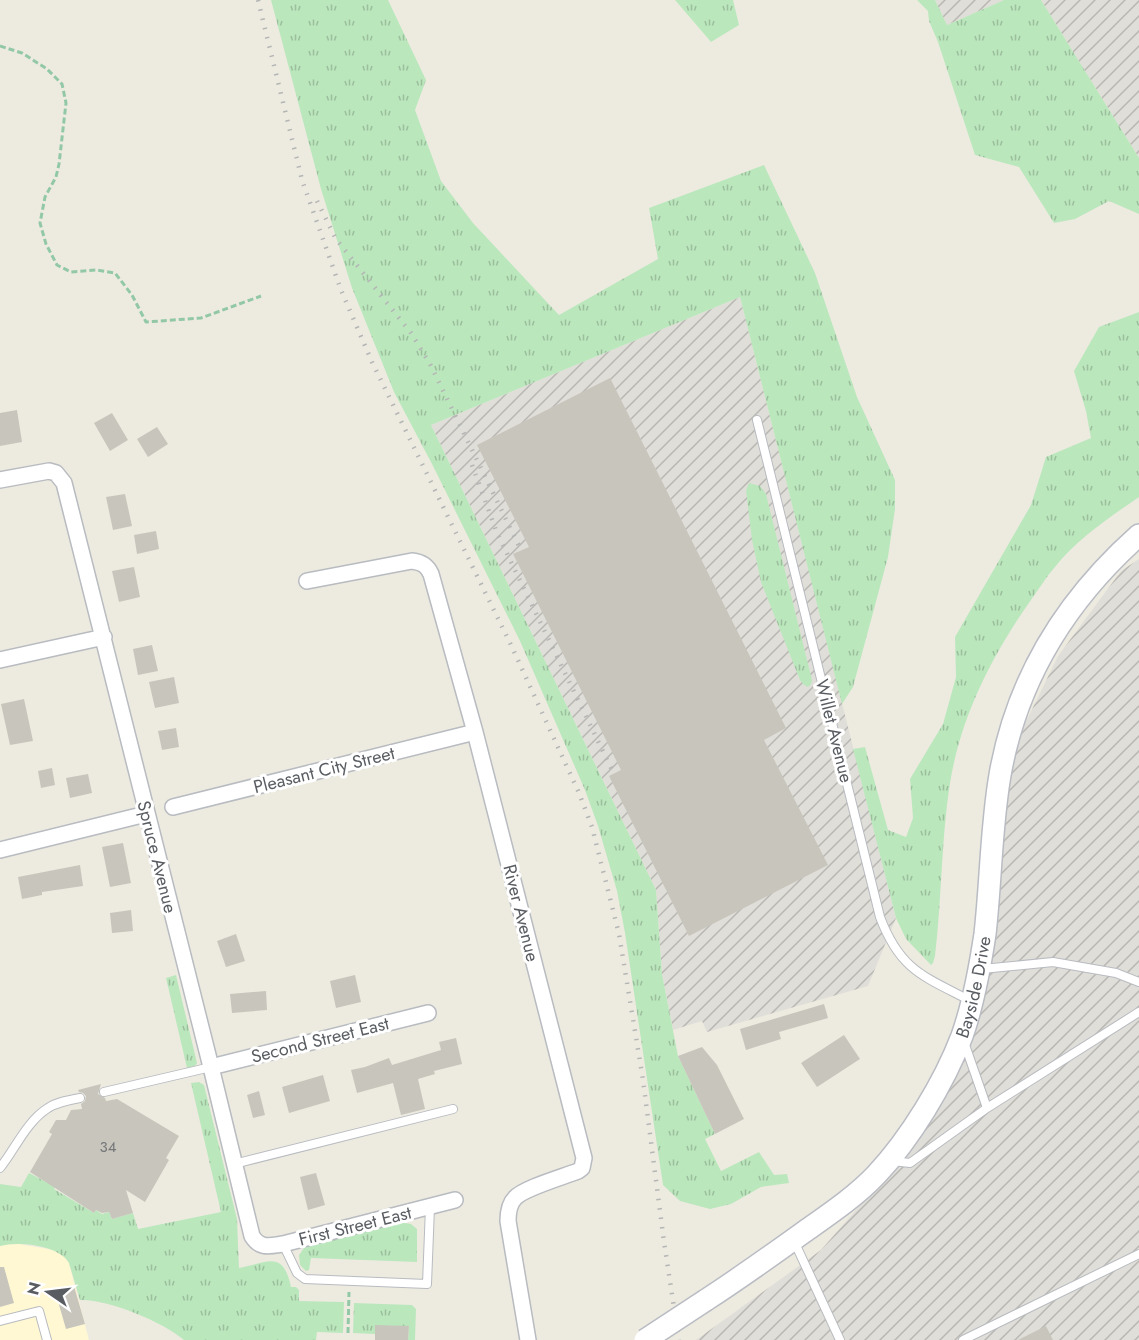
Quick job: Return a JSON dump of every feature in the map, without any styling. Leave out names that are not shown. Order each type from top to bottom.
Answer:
[{"type":"main road","name":"Bayside Drive","points":[[645,1340],[762,1264],[875,1176],[905,1138],[936,1089],[962,1036],[979,969],[985,934],[1000,775],[1020,703],[1040,657],[1071,608],[1104,568],[1139,535]]},
{"type":"street","name":"Spruce Avenue","points":[[0,480],[40,471],[56,473],[64,483],[211,1067],[249,1230],[256,1242]]},
{"type":"street","name":"River Avenue","points":[[307,581],[412,561],[425,565],[431,574],[475,732],[584,1158],[582,1168],[578,1171],[521,1193],[512,1200],[509,1207],[508,1221],[528,1340]]},
{"type":"street","points":[[0,660],[104,637]]},
{"type":"street","name":"Pleasant City Street","points":[[173,807],[475,732]]},
{"type":"street","points":[[0,850],[146,814]]},
{"type":"street","name":"Second Street East","points":[[211,1067],[428,1013]]},
{"type":"street","name":"First Street East","points":[[256,1242],[267,1247],[283,1244],[455,1200]]},
{"type":"lane","name":"Willet Avenue","points":[[757,420],[880,917],[889,940],[900,958],[924,977],[971,1001]]},
{"type":"lane","points":[[979,969],[1053,962],[1116,972],[1139,982]]},
{"type":"lane","points":[[887,1161],[910,1163],[987,1108],[1139,1012]]},
{"type":"lane","points":[[962,1036],[987,1108]]},
{"type":"lane","points":[[104,1092],[211,1067]]},
{"type":"lane","points":[[0,1168],[42,1113],[52,1106],[80,1098]]},
{"type":"lane","points":[[234,1164],[453,1109]]},
{"type":"lane","points":[[283,1244],[297,1273],[305,1279],[428,1284],[430,1207]]},
{"type":"lane","points":[[793,1240],[840,1340]]},
{"type":"lane","points":[[963,1340],[1139,1254]]},
{"type":"lane","points":[[0,1322],[39,1311],[47,1340]]},
{"type":"path","points":[[0,46],[22,53],[47,69],[62,84],[66,103],[65,128],[56,177],[45,196],[40,223],[46,244],[57,265],[70,272],[96,270],[115,273],[132,295],[146,322],[201,318],[261,296]]},
{"type":"path","points":[[348,1333],[350,1281]]},
{"type":"shaded area","points":[[935,0],[1004,0],[947,25]]},
{"type":"shaded area","points":[[1041,0],[1139,0],[1139,158]]},
{"type":"shaded area","points":[[740,297],[896,918],[868,986],[707,1032],[702,1021],[673,1030],[662,974],[656,890],[431,425]]},
{"type":"shaded area","points":[[1139,559],[1139,1340],[696,1340],[821,1250],[898,1162],[962,1036],[1000,775],[1058,656],[1121,571]]},
{"type":"shaded area","points":[[13,1243],[54,1250],[66,1258],[89,1340],[0,1340],[0,1246]]},
{"type":"green space","points":[[271,0],[388,0],[426,80],[415,110],[441,181],[473,223],[559,315],[658,259],[649,208],[764,165],[815,273],[857,397],[895,480],[895,509],[888,557],[853,687],[842,704],[740,297],[431,425],[656,890],[662,974],[678,1056],[715,1134],[705,1139],[721,1171],[759,1152],[774,1175],[787,1174],[789,1183],[761,1187],[731,1204],[710,1209],[680,1201],[663,1185],[625,933],[617,891],[598,826],[585,790],[520,641],[394,392],[352,288],[321,189]]},
{"type":"green space","points":[[675,0],[733,0],[739,25],[711,42]]},
{"type":"green space","points":[[917,0],[935,0],[947,25],[1004,0],[1041,0],[1139,158],[1139,214],[1109,201],[1075,219],[1054,223],[1019,167],[975,155],[929,21],[928,11]]},
{"type":"green space","points":[[1139,312],[1139,497],[1084,538],[1052,571],[1003,642],[980,687],[962,734],[950,783],[935,956],[931,965],[906,939],[896,918],[853,749],[865,747],[888,830],[906,837],[913,818],[910,779],[943,724],[956,677],[955,637],[1031,505],[1046,457],[1091,438],[1074,371],[1099,327]]},
{"type":"green space","points":[[749,483],[760,486],[766,494],[812,680],[808,687],[800,680],[761,582],[752,540],[746,490]]},
{"type":"green space","points":[[176,975],[197,1063],[187,1068],[166,978]]},
{"type":"green space","points":[[199,1082],[204,1085],[237,1219],[239,1268],[272,1261],[283,1267],[291,1287],[299,1290],[299,1301],[344,1302],[343,1333],[317,1332],[316,1340],[184,1340],[163,1326],[120,1307],[80,1300],[69,1263],[57,1252],[27,1244],[0,1246],[0,1184],[21,1187],[29,1173],[48,1183],[57,1183],[54,1189],[94,1213],[96,1210],[102,1214],[109,1212],[112,1219],[133,1213],[138,1229],[221,1212],[191,1083]]},
{"type":"green space","points":[[400,1222],[411,1224],[417,1229],[417,1262],[311,1258],[309,1270],[306,1271],[300,1265],[299,1255],[308,1245]]},
{"type":"green space","points":[[354,1303],[412,1305],[416,1309],[415,1340],[408,1340],[409,1326],[375,1326],[375,1334],[353,1333]]},
{"type":"building","points":[[610,378],[786,728],[764,740],[828,865],[689,936],[609,776],[621,770],[513,554],[529,547],[477,445]]},
{"type":"building","points":[[17,410],[22,442],[0,446],[0,413]]},
{"type":"building","points":[[112,413],[128,440],[110,451],[94,423]]},
{"type":"building","points":[[157,427],[168,444],[148,457],[137,439]]},
{"type":"building","points":[[125,494],[132,526],[113,530],[106,497]]},
{"type":"building","points":[[156,531],[159,549],[137,554],[134,535]]},
{"type":"building","points":[[134,567],[140,597],[119,602],[112,571]]},
{"type":"building","points":[[152,645],[158,671],[138,675],[133,649]]},
{"type":"building","points":[[174,677],[179,703],[155,708],[149,682]]},
{"type":"building","points":[[24,699],[33,741],[10,745],[1,704]]},
{"type":"building","points":[[176,728],[179,747],[162,750],[158,731]]},
{"type":"building","points":[[52,768],[55,785],[41,788],[38,771]]},
{"type":"building","points":[[88,774],[92,793],[70,798],[66,778]]},
{"type":"building","points":[[123,843],[131,883],[110,887],[102,847]]},
{"type":"building","points":[[80,865],[83,886],[42,892],[42,895],[22,899],[18,877]]},
{"type":"building","points":[[131,910],[133,931],[112,933],[110,913]]},
{"type":"building","points":[[236,934],[245,961],[226,967],[217,941]]},
{"type":"building","points":[[355,975],[361,1002],[336,1008],[330,981]]},
{"type":"building","points":[[266,991],[267,1010],[232,1013],[230,994]]},
{"type":"building","points":[[824,1004],[828,1018],[779,1032],[781,1039],[746,1050],[740,1029]]},
{"type":"building","points":[[844,1035],[860,1059],[817,1087],[801,1063]]},
{"type":"building","points":[[456,1038],[462,1064],[434,1071],[435,1074],[418,1079],[425,1109],[401,1115],[393,1083],[357,1093],[351,1070],[389,1058],[392,1065],[441,1050],[439,1042]]},
{"type":"building","points":[[702,1047],[717,1065],[744,1119],[715,1134],[678,1056]]},
{"type":"building","points":[[323,1075],[330,1101],[289,1113],[282,1087]]},
{"type":"building","points":[[101,1084],[98,1094],[106,1101],[117,1099],[179,1136],[166,1158],[169,1160],[145,1202],[126,1190],[133,1213],[112,1219],[109,1212],[102,1213],[96,1210],[94,1213],[30,1172],[52,1134],[49,1132],[56,1120],[66,1120],[71,1110],[82,1109],[81,1104],[85,1101],[86,1096],[78,1090]]},
{"type":"building","points":[[259,1091],[265,1115],[253,1118],[247,1095]]},
{"type":"building","points":[[316,1173],[325,1205],[308,1210],[300,1177]]},
{"type":"building","points":[[0,1267],[4,1267],[14,1303],[0,1307]]},
{"type":"building","points":[[74,1286],[85,1324],[66,1329],[55,1291]]},
{"type":"building","points":[[375,1325],[409,1326],[408,1340],[375,1340]]},
{"type":"building","points":[[1046,1326],[1053,1340],[1018,1340]]},
{"type":"railway","points":[[258,0],[302,180],[341,290],[372,362],[511,645],[579,793],[592,827],[619,934],[643,1080],[679,1340]]},
{"type":"railway","points":[[317,201],[336,239],[411,333],[430,364],[521,550]]},
{"type":"railway","points":[[472,465],[497,533],[614,774]]}]
